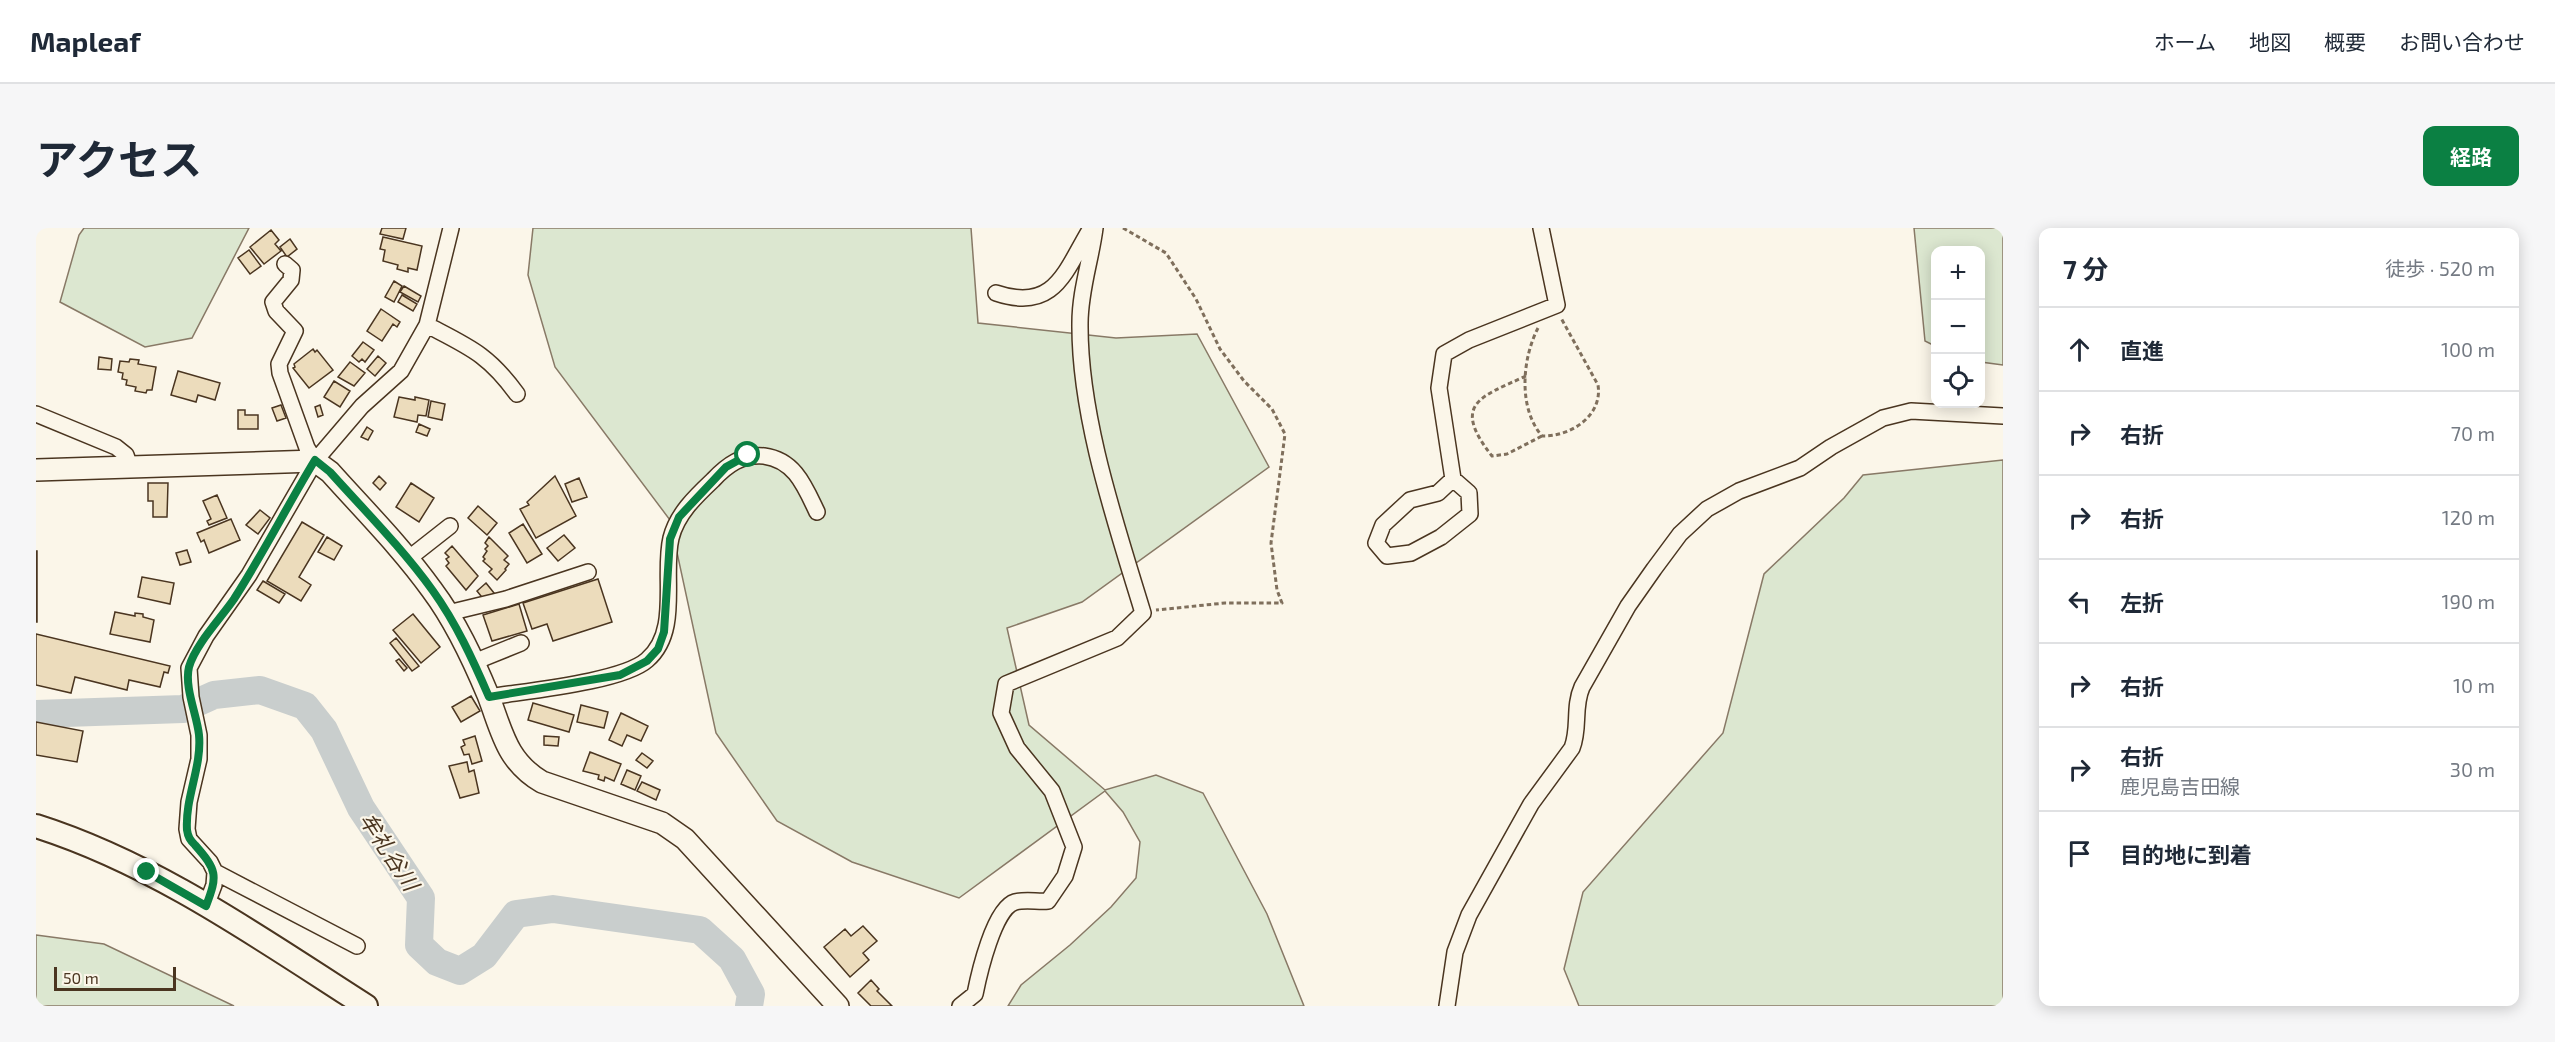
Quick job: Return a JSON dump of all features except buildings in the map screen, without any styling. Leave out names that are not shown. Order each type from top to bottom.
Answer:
[{"type":"main road","points":[[36,826],[114,856],[147,872],[366,1006]]},
{"type":"street","points":[[206,906],[214,885],[215,872],[210,862],[189,839],[187,829],[189,802],[199,759],[199,735],[189,668],[206,636],[249,575],[315,460],[362,406],[401,371],[427,325],[451,228]]},
{"type":"street","points":[[996,293],[1010,298],[1030,300],[1042,296],[1057,284],[1093,228]]},
{"type":"street","points":[[960,1006],[975,994],[980,969],[1002,911],[1014,902],[1048,902],[1065,876],[1074,847],[1052,791],[1017,748],[1001,713],[1006,684],[1117,638],[1143,613],[1121,543],[1087,403],[1080,323],[1084,283],[1092,252],[1093,228]]},
{"type":"street","points":[[1453,479],[1438,493],[1410,500],[1383,525],[1376,543],[1387,556],[1411,553],[1441,537],[1470,514],[1469,493],[1453,479],[1439,388],[1444,354],[1469,340],[1550,308],[1542,228]]},
{"type":"street","points":[[285,264],[292,270],[291,280],[273,302],[276,311],[295,331],[279,364],[280,373],[306,448],[408,559],[448,613],[474,662],[507,746],[516,762],[527,773],[542,782],[662,823],[686,839],[838,1006]]},
{"type":"street","points":[[427,325],[480,353],[500,371],[517,394]]},
{"type":"street","points":[[1447,1006],[1460,938],[1469,915],[1531,804],[1572,748],[1576,739],[1577,698],[1582,687],[1628,606],[1680,534],[1707,509],[1739,491],[1800,468],[1831,447],[1883,418],[1911,411],[2003,416]]},
{"type":"street","points":[[36,414],[116,447],[126,455],[130,467]]},
{"type":"street","points":[[489,697],[620,675],[647,661],[658,649],[664,632],[670,539],[679,517],[726,467],[748,455],[766,456],[786,463],[802,481],[817,512]]},
{"type":"street","points":[[36,470],[315,460]]},
{"type":"street","points":[[408,559],[450,526]]},
{"type":"street","points":[[448,613],[506,599],[588,572]]},
{"type":"street","points":[[474,662],[521,643]]},
{"type":"street","points":[[215,872],[357,946]]},
{"type":"path","points":[[1123,228],[1166,253],[1196,299],[1220,349],[1244,381],[1272,409],[1285,434],[1271,543],[1277,590],[1282,603],[1192,605],[1143,613]]},
{"type":"path","points":[[1526,376],[1482,396],[1473,408],[1472,424],[1492,456],[1507,454],[1542,436],[1557,437],[1592,414],[1600,397],[1598,385],[1562,321],[1550,308],[1529,349],[1526,376],[1528,407],[1535,428],[1542,436]]},
{"type":"green space","points":[[84,228],[249,228],[192,338],[145,347],[60,302],[79,235]]},
{"type":"green space","points":[[533,228],[971,228],[978,323],[1116,338],[1197,334],[1269,467],[1082,602],[1007,628],[1029,725],[1105,790],[1156,775],[1203,793],[1267,914],[1304,1006],[1008,1006],[1021,985],[1070,945],[1111,907],[1136,878],[1140,842],[1123,812],[1105,791],[959,898],[852,862],[777,821],[716,733],[670,520],[555,367],[528,275]]},
{"type":"green space","points":[[1914,228],[2003,228],[2003,365],[1985,363],[1985,246],[1931,246],[1931,344],[1925,341]]},
{"type":"green space","points":[[2003,460],[2003,1006],[1579,1006],[1564,969],[1583,892],[1723,733],[1764,574],[1844,498],[1863,475]]},
{"type":"green space","points":[[36,935],[104,944],[234,1006],[36,1006]]},
{"type":"waterway","name":"牟礼谷川","points":[[36,714],[183,709],[214,695],[260,690],[305,706],[324,730],[361,808],[421,898],[419,945],[437,962],[460,971],[484,956],[516,914],[553,909],[700,930],[732,959],[751,994],[749,1006]]},
{"type":"route","points":[[147,872],[206,906],[214,885],[215,872],[210,862],[189,839],[187,829],[189,802],[199,759],[199,735],[190,697],[189,668],[206,636],[228,608],[249,575],[315,460],[330,472],[433,590],[474,662],[489,697],[620,675],[647,661],[658,649],[667,620],[670,539],[679,517],[726,467],[748,455]]}]
